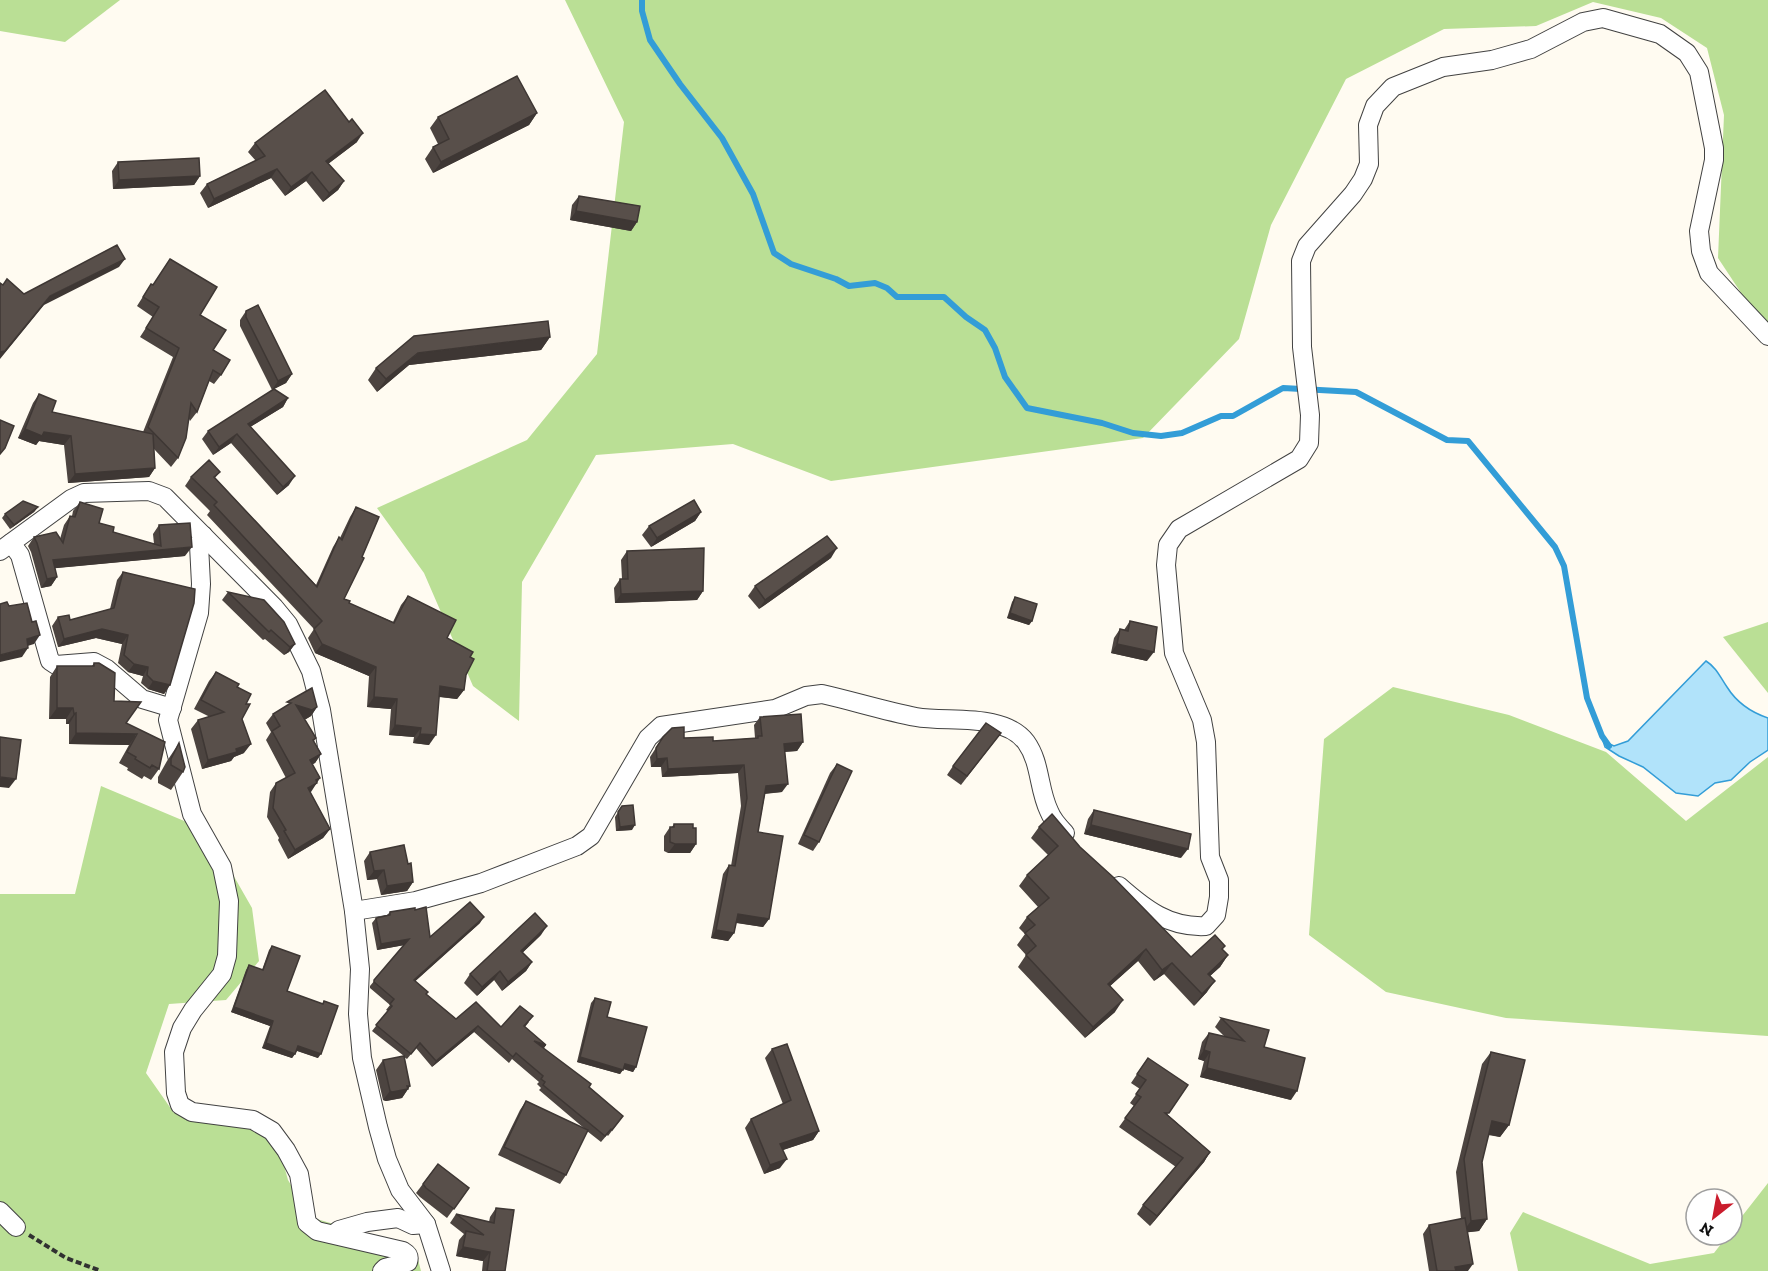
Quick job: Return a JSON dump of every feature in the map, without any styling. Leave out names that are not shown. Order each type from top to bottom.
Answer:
[{"type":"street","points":[[1104,872],[1135,900],[1164,919],[1206,926],[1216,915],[1219,880],[1210,857],[1206,742],[1202,720],[1174,653],[1166,565],[1168,545],[1179,529],[1299,459],[1309,443],[1310,415],[1302,347],[1301,261],[1307,246],[1364,179],[1369,164],[1368,125],[1375,106],[1393,87],[1443,67],[1492,60],[1531,49],[1583,22],[1603,18],[1660,34],[1687,53],[1699,72],[1714,148],[1714,160],[1699,231],[1701,251],[1709,273],[1768,336]]},
{"type":"street","points":[[172,708],[142,699],[107,669],[94,662],[56,665],[50,661],[20,555],[5,547],[70,499],[84,493],[148,491],[165,497],[274,607],[288,624],[311,671],[321,710],[354,911],[360,969],[358,1014],[362,1058],[387,1159],[400,1190],[426,1224],[441,1271]]},
{"type":"street","points":[[203,535],[199,544],[201,584],[199,613],[168,720],[192,814],[222,867],[229,901],[227,956],[222,974],[193,1010],[182,1029],[174,1052],[176,1092],[180,1105],[192,1112],[253,1120],[272,1131],[299,1174],[307,1223],[317,1231],[408,1253],[408,1262],[382,1271]]},
{"type":"street","points":[[354,911],[416,901],[481,883],[577,846],[591,836],[648,738],[661,726],[775,709],[806,696],[822,694],[918,717],[990,722],[1009,729],[1023,738],[1034,753],[1048,810],[1074,844]]},
{"type":"street","points":[[0,1210],[16,1227]]},
{"type":"street","points":[[334,1234],[339,1230],[367,1222],[398,1218],[413,1225],[426,1224]]},
{"type":"path","points":[[16,1227],[66,1258],[101,1271]]},
{"type":"green space","points":[[0,0],[120,0],[65,42],[0,31]]},
{"type":"green space","points":[[565,0],[1768,0],[1768,330],[1763,326],[1718,258],[1724,115],[1707,48],[1661,18],[1593,2],[1536,26],[1444,29],[1346,79],[1271,225],[1239,339],[1143,438],[831,481],[733,444],[596,455],[522,582],[519,721],[473,686],[424,573],[377,508],[527,440],[597,354],[624,122]]},
{"type":"green space","points":[[1768,622],[1768,693],[1723,637]]},
{"type":"green space","points":[[1393,687],[1509,715],[1606,752],[1686,821],[1768,757],[1768,1036],[1506,1018],[1386,992],[1309,935],[1324,739]]},
{"type":"green space","points":[[101,786],[208,831],[252,908],[259,961],[226,1000],[169,1004],[146,1073],[174,1113],[237,1117],[278,1144],[288,1180],[310,1217],[415,1248],[421,1271],[0,1271],[0,894],[75,894]]},
{"type":"green space","points":[[1768,1183],[1768,1271],[1518,1271],[1510,1233],[1523,1212],[1650,1264],[1714,1253],[1719,1247],[1744,1247],[1744,1214]]},
{"type":"water","points":[[1706,661],[1716,670],[1740,702],[1755,713],[1768,718],[1768,750],[1750,762],[1731,780],[1715,783],[1698,796],[1676,793],[1643,767],[1605,747],[1603,741],[1614,746],[1628,741]]},
{"type":"building","points":[[517,76],[537,113],[441,162],[433,147],[449,139],[438,117]]},
{"type":"building","points":[[325,90],[349,122],[352,119],[363,133],[326,161],[344,181],[329,193],[312,172],[291,187],[277,169],[214,199],[207,184],[265,156],[255,143]]},
{"type":"building","points":[[199,158],[200,176],[119,180],[118,162]]},
{"type":"building","points":[[579,196],[640,206],[637,222],[576,211]]},
{"type":"building","points":[[117,245],[125,259],[50,296],[5,351],[0,352],[0,283],[3,285],[7,279],[24,294]]},
{"type":"building","points":[[170,259],[217,287],[200,315],[226,330],[213,350],[230,360],[221,375],[213,370],[197,412],[191,403],[186,438],[178,458],[148,427],[179,348],[146,328],[159,307],[143,297]]},
{"type":"building","points":[[258,305],[292,374],[278,381],[246,317],[246,311]]},
{"type":"building","points":[[548,321],[550,337],[418,353],[386,379],[376,368],[414,336]]},
{"type":"building","points":[[274,389],[288,398],[248,424],[295,476],[283,487],[237,434],[219,447],[208,431]]},
{"type":"building","points":[[39,394],[56,401],[52,412],[153,434],[155,468],[75,474],[71,436],[44,432],[42,436],[25,429]]},
{"type":"building","points":[[0,420],[14,426],[0,454]]},
{"type":"building","points":[[209,460],[220,472],[214,477],[317,587],[339,537],[342,540],[356,507],[379,517],[362,557],[364,558],[344,599],[394,623],[408,596],[456,620],[447,638],[473,652],[470,657],[474,659],[466,675],[464,690],[440,686],[436,735],[420,734],[421,728],[395,725],[397,699],[374,697],[376,667],[322,644],[314,629],[322,621],[214,505],[217,502],[191,477]]},
{"type":"building","points":[[694,500],[701,512],[657,538],[649,526]]},
{"type":"building","points":[[23,501],[38,507],[14,525],[5,514]]},
{"type":"building","points":[[80,502],[103,509],[99,523],[114,527],[113,532],[161,546],[159,525],[190,523],[192,547],[53,560],[57,577],[47,579],[34,537],[56,532],[63,543],[70,516],[75,517]]},
{"type":"building","points":[[827,536],[837,548],[765,600],[755,586]]},
{"type":"building","points":[[704,548],[703,591],[621,594],[620,579],[628,579],[627,551]]},
{"type":"building","points":[[123,572],[195,589],[194,603],[170,685],[153,681],[147,675],[148,667],[134,664],[124,655],[128,635],[102,629],[64,639],[58,617],[69,615],[70,620],[114,608]]},
{"type":"building","points":[[228,592],[264,600],[284,622],[295,644],[290,647],[271,630],[269,632]]},
{"type":"building","points":[[1015,597],[1037,604],[1032,621],[1010,613]]},
{"type":"building","points":[[7,602],[9,606],[27,603],[32,622],[36,621],[40,635],[27,639],[28,648],[0,655],[0,604]]},
{"type":"building","points":[[1130,621],[1157,627],[1154,652],[1117,644],[1120,629],[1128,631]]},
{"type":"building","points":[[94,663],[99,663],[115,673],[114,701],[141,702],[126,723],[165,742],[159,769],[152,765],[150,768],[127,752],[137,734],[76,733],[76,713],[74,714],[73,708],[57,708],[57,666],[94,666]]},
{"type":"building","points":[[216,672],[239,684],[237,687],[251,694],[246,704],[250,704],[242,719],[251,744],[236,749],[237,752],[208,760],[198,720],[224,712],[201,700]]},
{"type":"building","points":[[312,688],[317,707],[312,710],[296,705],[316,738],[313,740],[321,754],[310,760],[320,778],[316,780],[317,783],[308,788],[330,829],[295,850],[273,808],[276,783],[295,773],[272,731],[280,726],[273,714],[291,703],[287,702]]},
{"type":"building","points":[[801,714],[803,742],[784,744],[788,784],[766,786],[758,832],[783,836],[769,919],[738,914],[734,933],[716,930],[729,865],[735,866],[747,798],[744,765],[668,769],[667,758],[657,759],[656,748],[672,728],[684,727],[684,738],[713,737],[713,741],[758,738],[762,736],[760,717]]},
{"type":"building","points":[[986,723],[1001,733],[967,776],[953,766]]},
{"type":"building","points":[[0,737],[21,740],[16,779],[0,777]]},
{"type":"building","points":[[179,743],[185,767],[183,772],[171,765],[171,759]]},
{"type":"building","points":[[837,764],[852,771],[819,842],[804,835]]},
{"type":"building","points":[[633,805],[635,825],[620,827],[618,812],[622,806]]},
{"type":"building","points":[[1094,810],[1191,834],[1188,849],[1091,825]]},
{"type":"building","points":[[1052,814],[1080,847],[1113,877],[1191,957],[1215,935],[1225,946],[1222,949],[1228,955],[1208,974],[1215,981],[1202,994],[1172,963],[1162,970],[1146,949],[1108,984],[1123,1000],[1093,1027],[1026,955],[1036,946],[1025,933],[1035,925],[1027,917],[1049,898],[1027,875],[1058,846],[1039,827]]},
{"type":"building","points":[[674,824],[693,824],[693,828],[696,828],[696,844],[670,842],[670,827],[674,827]]},
{"type":"building","points":[[404,845],[408,864],[411,863],[413,882],[387,886],[384,870],[374,871],[370,852]]},
{"type":"building","points":[[470,902],[484,917],[414,980],[428,992],[426,994],[456,1019],[476,1002],[501,1027],[520,1006],[533,1016],[524,1026],[546,1045],[534,1041],[591,1084],[589,1087],[623,1116],[605,1136],[543,1085],[545,1082],[541,1079],[543,1076],[516,1053],[513,1057],[478,1026],[436,1061],[420,1043],[411,1054],[376,1025],[392,1006],[390,1004],[394,999],[374,980],[409,939],[381,944],[376,918],[390,915],[390,912],[426,907],[430,937]]},
{"type":"building","points":[[535,913],[547,926],[521,951],[532,962],[508,982],[500,971],[482,987],[470,974]]},
{"type":"building","points":[[272,946],[300,956],[287,991],[323,1004],[324,1001],[338,1006],[321,1054],[298,1046],[295,1054],[266,1043],[273,1021],[234,1007],[249,965],[263,970]]},
{"type":"building","points":[[595,998],[611,1002],[607,1017],[647,1027],[636,1067],[625,1064],[623,1070],[580,1057]]},
{"type":"building","points":[[1221,1018],[1269,1030],[1264,1047],[1305,1058],[1297,1091],[1207,1068],[1210,1052],[1204,1050],[1209,1033],[1244,1041]]},
{"type":"building","points":[[787,1044],[819,1131],[780,1144],[787,1159],[770,1165],[751,1119],[791,1100],[772,1049]]},
{"type":"building","points":[[1491,1052],[1525,1060],[1509,1125],[1492,1121],[1482,1162],[1487,1219],[1471,1221],[1464,1159]]},
{"type":"building","points":[[404,1056],[410,1086],[407,1086],[408,1089],[392,1092],[383,1060]]},
{"type":"building","points":[[1148,1058],[1188,1085],[1169,1113],[1165,1113],[1210,1152],[1157,1216],[1143,1205],[1183,1158],[1125,1118],[1141,1097],[1136,1094],[1146,1080],[1137,1074]]},
{"type":"building","points":[[526,1101],[588,1130],[566,1175],[504,1147]]},
{"type":"building","points":[[438,1164],[469,1188],[454,1209],[423,1184]]},
{"type":"building","points":[[496,1208],[514,1210],[505,1271],[487,1271],[490,1252],[463,1247],[466,1231],[484,1235],[456,1214],[494,1223]]},
{"type":"building","points":[[1465,1218],[1473,1264],[1455,1267],[1456,1271],[1437,1271],[1429,1225]]},
{"type":"waterway","points":[[642,0],[642,11],[650,40],[680,84],[722,138],[753,194],[774,253],[791,264],[836,279],[849,286],[875,283],[887,288],[897,297],[944,297],[985,330],[995,348],[1005,377],[1027,408],[1102,423],[1133,433],[1161,436],[1182,433],[1221,416],[1233,416],[1283,388],[1356,392],[1447,440],[1468,441],[1555,547],[1564,566],[1587,698],[1602,736],[1609,746]]}]
